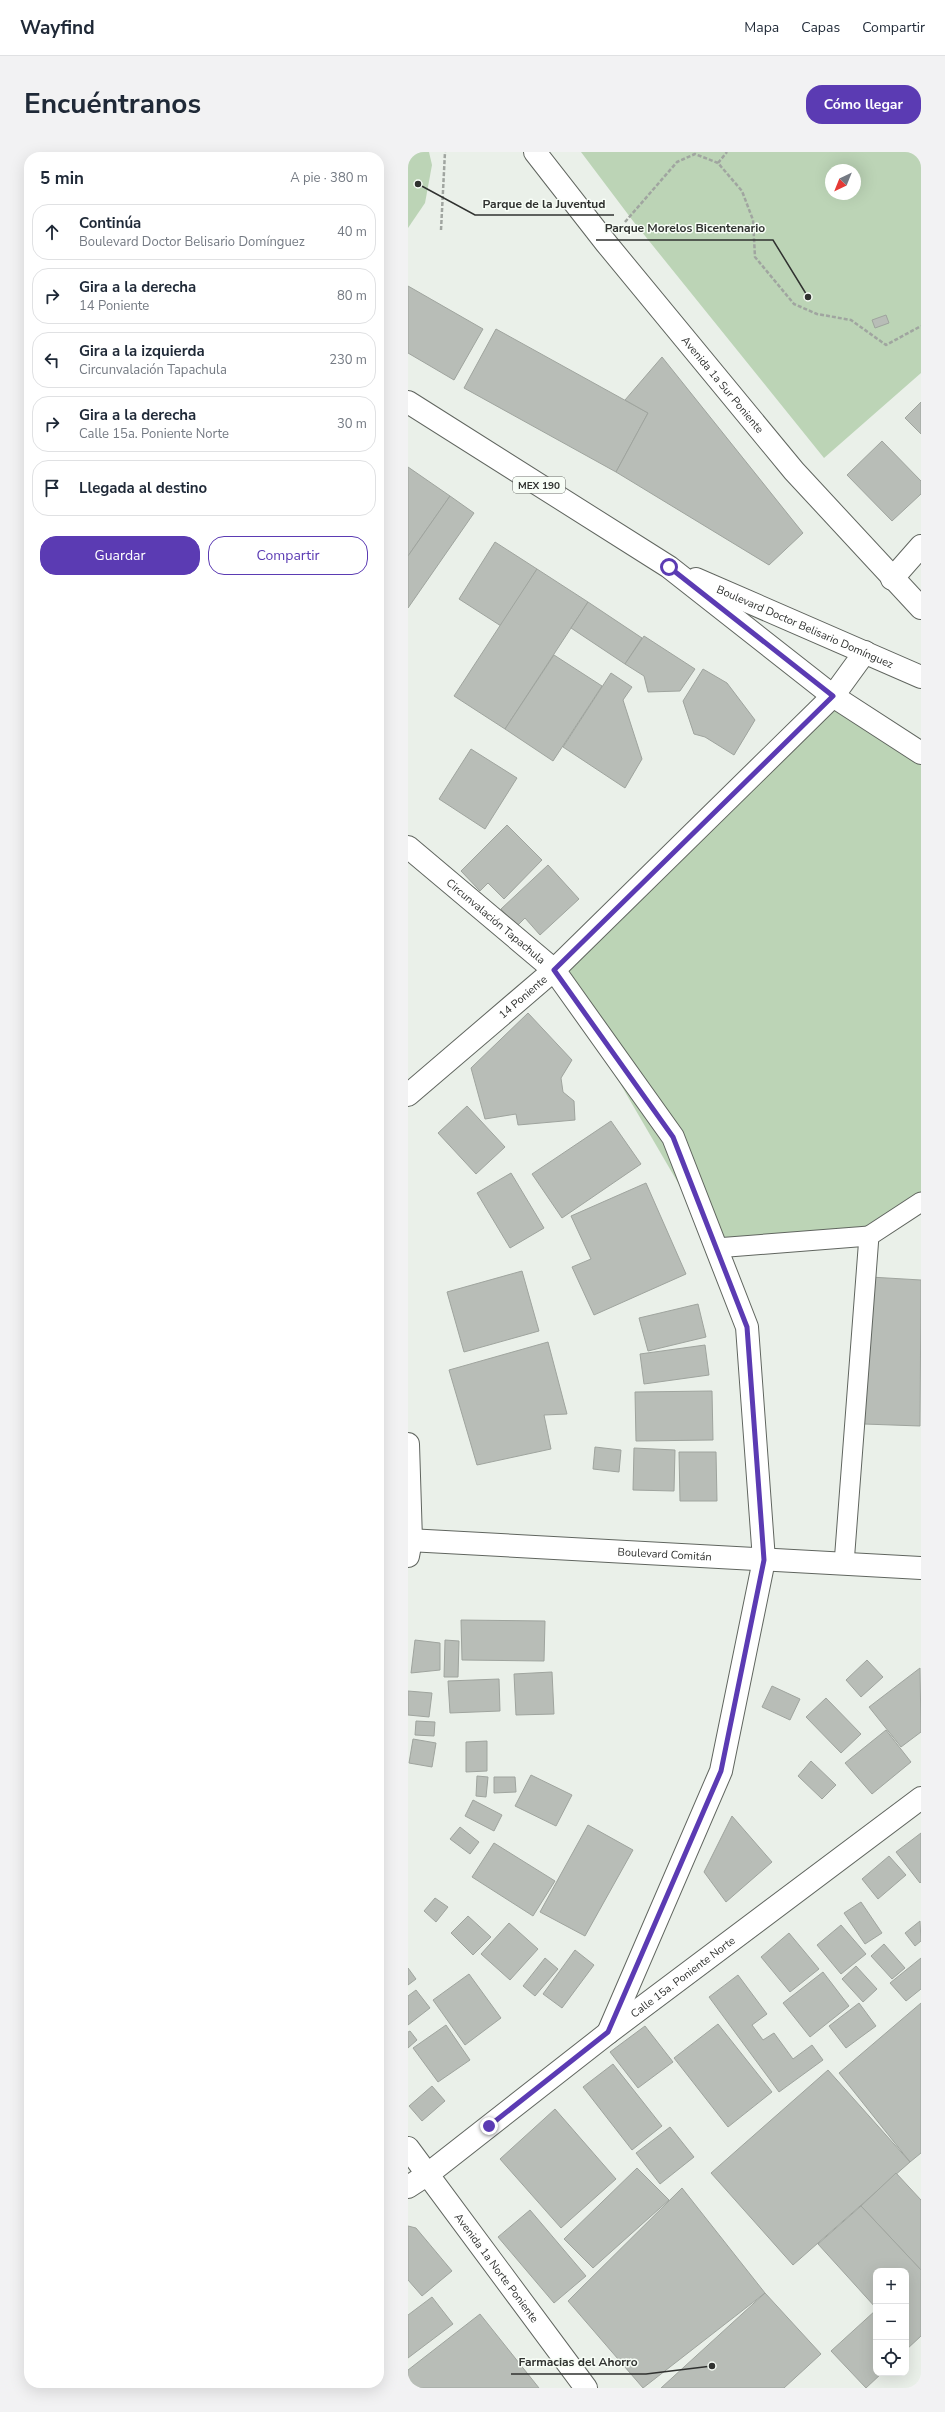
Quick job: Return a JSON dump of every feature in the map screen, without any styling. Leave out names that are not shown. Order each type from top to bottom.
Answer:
[{"type":"street","name":"Avenida 1a Sur Poniente","points":[[535,152],[606,243],[794,471],[892,579],[921,608]]},
{"type":"street","name":"MEX 190","points":[[408,402],[669,567]]},
{"type":"street","points":[[892,579],[921,546]]},
{"type":"street","name":"Boulevard Doctor Belisario Domínguez","points":[[669,567],[921,677]]},
{"type":"street","name":"Boulevard Doctor Belisario Domínguez","points":[[669,567],[833,696],[921,753]]},
{"type":"street","name":"14 Poniente","points":[[408,1095],[554,970],[833,696],[865,652]]},
{"type":"street","name":"Circunvalación Tapachula","points":[[408,847],[554,970],[673,1137],[747,1327],[764,1560],[721,1771],[608,2032]]},
{"type":"street","points":[[408,1444],[409,1545]]},
{"type":"street","name":"Boulevard Comitán","points":[[409,1545],[921,1568]]},
{"type":"street","name":"Calle 15a. Poniente Norte","points":[[408,2187],[428,2174],[608,2032],[921,1798]]},
{"type":"street","name":"Avenida 1a Norte Poniente","points":[[408,2148],[586,2388]]},
{"type":"lane","points":[[716,1248],[868,1236],[921,1202]]},
{"type":"lane","points":[[844,1564],[868,1236]]},
{"type":"path","points":[[441,230],[445,152]]},
{"type":"path","points":[[718,163],[727,152]]},
{"type":"path","points":[[606,243],[677,162],[696,154],[718,163],[742,191],[753,220],[755,256],[794,304],[816,314],[851,320],[886,345],[921,326]]},
{"type":"green space","points":[[408,152],[429,152],[432,165],[425,203],[408,228]]},
{"type":"green space","points":[[581,152],[921,152],[921,373],[824,458],[633,221]]},
{"type":"green space","points":[[833,696],[921,753],[921,1202],[869,1236],[716,1248],[554,970]]},
{"type":"building","points":[[408,286],[483,329],[454,380],[408,353]]},
{"type":"building","points":[[886,315],[889,323],[875,328],[872,320]]},
{"type":"building","points":[[496,329],[648,413],[616,472],[464,388]]},
{"type":"building","points":[[662,357],[803,533],[769,565],[616,472],[648,413],[625,400]]},
{"type":"building","points":[[921,402],[921,434],[905,418]]},
{"type":"building","points":[[882,441],[921,481],[921,494],[892,521],[847,475]]},
{"type":"building","points":[[408,467],[450,496],[408,556]]},
{"type":"building","points":[[450,496],[474,513],[408,608],[408,556]]},
{"type":"building","points":[[495,542],[537,569],[501,626],[459,599]]},
{"type":"building","points":[[537,569],[588,602],[505,729],[454,696]]},
{"type":"building","points":[[588,602],[642,638],[625,664],[571,628]]},
{"type":"building","points":[[644,636],[695,669],[680,691],[648,692],[644,676],[625,664]]},
{"type":"building","points":[[554,655],[602,686],[553,761],[505,729]]},
{"type":"building","points":[[703,669],[727,683],[755,720],[734,755],[705,737],[694,734],[683,701]]},
{"type":"building","points":[[611,673],[632,687],[623,700],[642,759],[625,788],[563,747]]},
{"type":"building","points":[[471,749],[517,778],[485,829],[439,799]]},
{"type":"building","points":[[507,825],[542,860],[504,899],[488,883],[480,891],[461,871]]},
{"type":"building","points":[[548,865],[579,899],[540,935],[525,918],[517,926],[501,909]]},
{"type":"building","points":[[528,1013],[572,1060],[561,1078],[563,1092],[574,1101],[575,1120],[518,1125],[516,1114],[485,1119],[471,1068]]},
{"type":"building","points":[[467,1106],[505,1147],[476,1174],[438,1133]]},
{"type":"building","points":[[611,1121],[641,1164],[562,1218],[532,1174]]},
{"type":"building","points":[[511,1173],[544,1228],[510,1248],[477,1193]]},
{"type":"building","points":[[646,1183],[686,1274],[594,1315],[572,1267],[591,1259],[571,1216]]},
{"type":"building","points":[[522,1271],[539,1331],[464,1352],[447,1292]]},
{"type":"building","points":[[870,1277],[921,1280],[920,1426],[864,1424]]},
{"type":"building","points":[[698,1304],[706,1337],[648,1351],[639,1318]]},
{"type":"building","points":[[548,1342],[567,1414],[544,1415],[551,1449],[477,1465],[449,1370]]},
{"type":"building","points":[[705,1345],[709,1375],[644,1384],[640,1354]]},
{"type":"building","points":[[712,1391],[713,1440],[636,1441],[635,1392]]},
{"type":"building","points":[[595,1447],[621,1450],[619,1472],[593,1469]]},
{"type":"building","points":[[634,1448],[675,1450],[674,1491],[633,1490]]},
{"type":"building","points":[[679,1452],[716,1452],[717,1501],[680,1501]]},
{"type":"building","points":[[461,1620],[545,1621],[544,1661],[462,1660]]},
{"type":"building","points":[[415,1640],[440,1643],[440,1670],[411,1673]]},
{"type":"building","points":[[445,1640],[459,1641],[458,1677],[444,1677]]},
{"type":"building","points":[[867,1660],[883,1677],[861,1697],[846,1680]]},
{"type":"building","points":[[920,1668],[921,1732],[901,1747],[869,1707]]},
{"type":"building","points":[[552,1672],[554,1714],[516,1715],[514,1674]]},
{"type":"building","points":[[499,1679],[500,1711],[450,1713],[448,1681]]},
{"type":"building","points":[[772,1686],[800,1699],[790,1720],[762,1707]]},
{"type":"building","points":[[408,1691],[432,1693],[429,1717],[408,1715]]},
{"type":"building","points":[[826,1698],[861,1734],[841,1753],[806,1717]]},
{"type":"building","points":[[416,1721],[435,1722],[434,1736],[415,1735]]},
{"type":"building","points":[[886,1730],[911,1762],[872,1794],[845,1763]]},
{"type":"building","points":[[413,1739],[436,1743],[432,1767],[409,1763]]},
{"type":"building","points":[[487,1741],[487,1771],[466,1772],[466,1742]]},
{"type":"building","points":[[811,1761],[836,1785],[822,1799],[798,1776]]},
{"type":"building","points":[[531,1775],[572,1795],[556,1826],[515,1806]]},
{"type":"building","points":[[477,1776],[488,1777],[486,1797],[476,1796]]},
{"type":"building","points":[[494,1777],[515,1777],[516,1792],[494,1793]]},
{"type":"building","points":[[473,1800],[502,1815],[494,1831],[465,1816]]},
{"type":"building","points":[[732,1816],[772,1862],[726,1902],[704,1872]]},
{"type":"building","points":[[588,1825],[633,1850],[585,1936],[540,1912]]},
{"type":"building","points":[[460,1827],[479,1842],[470,1854],[450,1839]]},
{"type":"building","points":[[921,1833],[921,1882],[920,1883],[896,1852]]},
{"type":"building","points":[[494,1843],[555,1881],[533,1916],[472,1877]]},
{"type":"building","points":[[889,1856],[906,1875],[878,1899],[862,1879]]},
{"type":"building","points":[[435,1898],[448,1907],[436,1922],[424,1911]]},
{"type":"building","points":[[861,1902],[882,1933],[865,1944],[844,1913]]},
{"type":"building","points":[[468,1916],[491,1937],[473,1955],[451,1933]]},
{"type":"building","points":[[920,1921],[921,1941],[915,1946],[905,1933]]},
{"type":"building","points":[[509,1923],[538,1949],[510,1980],[481,1954]]},
{"type":"building","points":[[841,1925],[866,1954],[841,1974],[817,1945]]},
{"type":"building","points":[[789,1933],[819,1969],[790,1992],[761,1957]]},
{"type":"building","points":[[884,1944],[905,1968],[892,1979],[871,1956]]},
{"type":"building","points":[[575,1950],[594,1965],[562,2008],[543,1994]]},
{"type":"building","points":[[545,1958],[558,1969],[535,1996],[523,1986]]},
{"type":"building","points":[[921,1958],[921,1989],[906,2001],[890,1983]]},
{"type":"building","points":[[856,1966],[877,1989],[863,2002],[842,1979]]},
{"type":"building","points":[[408,1968],[416,1979],[408,1985]]},
{"type":"building","points":[[823,1972],[849,2006],[810,2037],[783,2003]]},
{"type":"building","points":[[469,1974],[501,2018],[465,2045],[433,2000]]},
{"type":"building","points":[[738,1975],[767,2014],[752,2025],[763,2040],[774,2033],[793,2059],[812,2045],[823,2060],[779,2092],[709,1997]]},
{"type":"building","points":[[416,1990],[430,2008],[408,2025],[408,1996]]},
{"type":"building","points":[[859,2003],[876,2026],[846,2048],[829,2026]]},
{"type":"building","points":[[921,2003],[921,2153],[910,2162],[839,2073]]},
{"type":"building","points":[[718,2024],[772,2092],[728,2127],[674,2058]]},
{"type":"building","points":[[446,2025],[470,2060],[438,2082],[413,2048]]},
{"type":"building","points":[[645,2026],[673,2062],[638,2088],[610,2052]]},
{"type":"building","points":[[410,2031],[417,2040],[408,2048],[408,2032]]},
{"type":"building","points":[[613,2064],[662,2126],[632,2150],[583,2087]]},
{"type":"building","points":[[828,2070],[910,2162],[793,2265],[711,2173]]},
{"type":"building","points":[[432,2086],[445,2101],[422,2121],[409,2106]]},
{"type":"building","points":[[555,2109],[616,2179],[561,2228],[500,2159]]},
{"type":"building","points":[[670,2127],[694,2157],[660,2184],[636,2153]]},
{"type":"building","points":[[637,2168],[669,2200],[593,2268],[564,2239]]},
{"type":"building","points":[[896,2173],[921,2200],[921,2270],[861,2206]]},
{"type":"building","points":[[682,2188],[765,2293],[643,2388],[568,2301]]},
{"type":"building","points":[[861,2206],[921,2270],[921,2336],[909,2347],[909,2268],[873,2268],[873,2305],[818,2244]]},
{"type":"building","points":[[530,2210],[586,2276],[554,2303],[498,2237]]},
{"type":"building","points":[[408,2226],[416,2228],[452,2271],[422,2296],[408,2280]]},
{"type":"building","points":[[765,2293],[821,2354],[784,2388],[661,2388]]},
{"type":"building","points":[[432,2297],[453,2324],[408,2358],[408,2315]]},
{"type":"building","points":[[873,2313],[873,2376],[879,2376],[866,2388],[831,2351]]},
{"type":"building","points":[[480,2314],[539,2388],[408,2388],[408,2370]]},
{"type":"place","name":"Parque de la Juventud","points":[[418,184]]},
{"type":"place","name":"Parque Morelos Bicentenario","points":[[808,297]]},
{"type":"place","name":"Farmacias del Ahorro","points":[[712,2366]]},
{"type":"route","points":[[489,2126],[608,2032],[721,1771],[764,1560],[747,1327],[673,1137],[554,970],[833,696],[669,567]]}]
